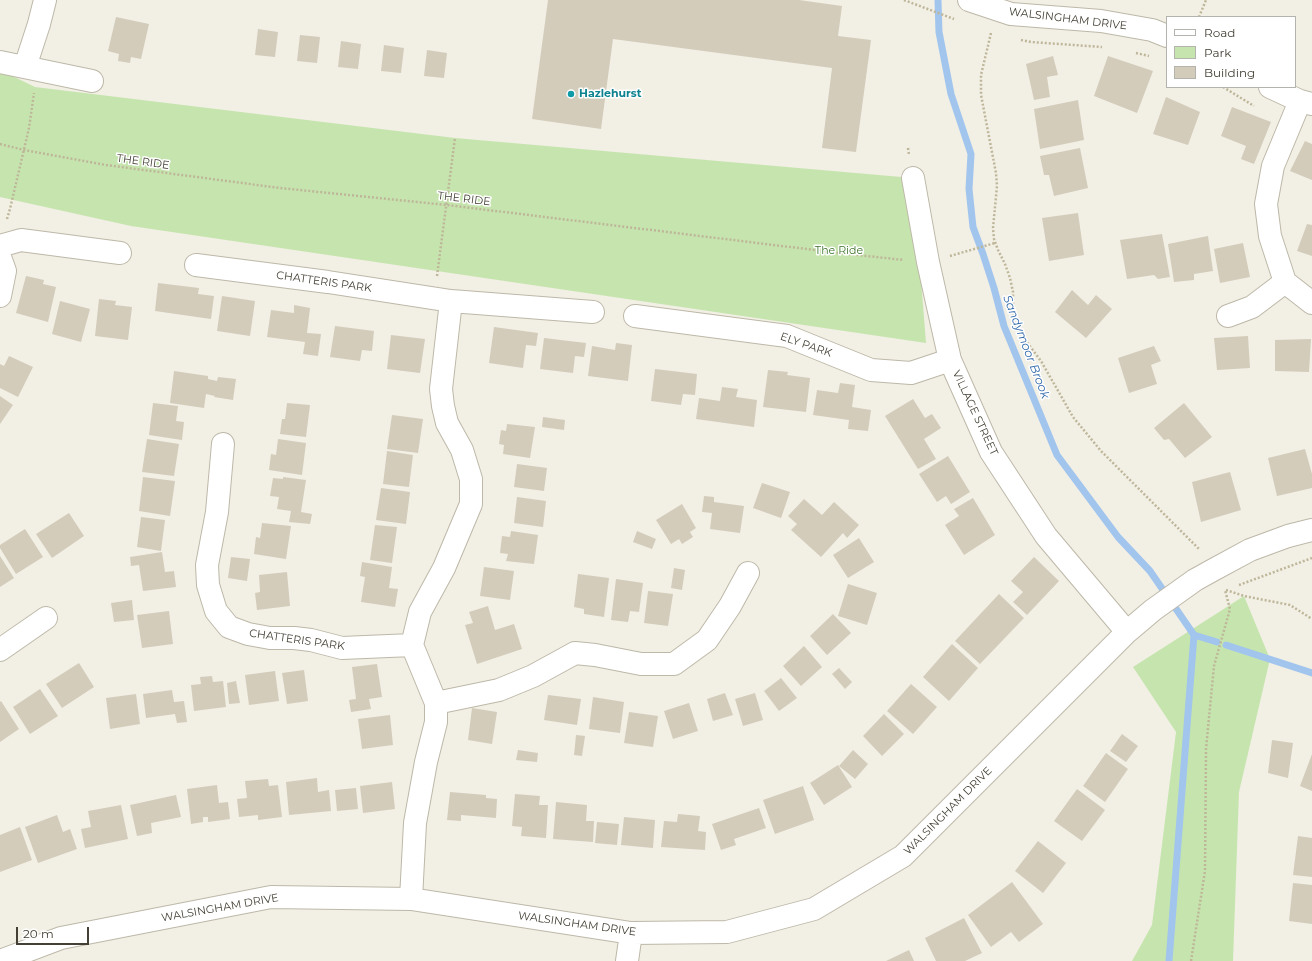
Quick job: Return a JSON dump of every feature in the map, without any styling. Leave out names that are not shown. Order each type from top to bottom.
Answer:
[{"type":"street","points":[[32,69],[39,24],[45,0]]},
{"type":"street","name":"WALSINGHAM DRIVE","points":[[971,1],[1011,14],[1101,22],[1152,30],[1166,36]]},
{"type":"street","points":[[0,62],[92,81]]},
{"type":"street","points":[[1272,88],[1306,102],[1273,166],[1266,204],[1270,236],[1285,282],[1312,303]]},
{"type":"street","name":"VILLAGE STREET","points":[[913,178],[928,262],[950,360],[992,452],[1046,536],[1127,632]]},
{"type":"street","points":[[0,246],[21,240],[120,253]]},
{"type":"street","points":[[0,257],[5,271],[0,296]]},
{"type":"street","name":"CHATTERIS PARK","points":[[196,265],[328,282],[443,300],[594,312]]},
{"type":"street","points":[[1228,316],[1252,307],[1285,282]]},
{"type":"street","points":[[411,899],[415,823],[426,762],[436,722],[436,703],[412,645],[420,612],[444,568],[471,504],[471,479],[462,450],[447,423],[442,406],[443,300]]},
{"type":"street","name":"ELY PARK","points":[[635,316],[787,336],[871,370],[911,373],[950,360]]},
{"type":"street","name":"CHATTERIS PARK","points":[[223,444],[217,512],[208,565],[208,585],[216,611],[229,627],[255,636],[311,640],[342,648],[412,645]]},
{"type":"street","name":"WALSINGHAM DRIVE","points":[[0,960],[61,938],[271,897],[411,899],[630,933],[727,932],[814,909],[903,856],[1127,632],[1153,610],[1213,570],[1250,550],[1288,536],[1312,530]]},
{"type":"street","points":[[436,703],[499,690],[533,676],[575,653],[595,655],[641,664],[674,664],[707,640],[730,606],[748,573]]},
{"type":"street","points":[[0,650],[46,618]]},
{"type":"street","points":[[627,961],[630,933]]},
{"type":"path","points":[[1199,16],[1206,0]]},
{"type":"path","points":[[991,33],[980,84],[996,173],[996,200],[993,228],[995,243],[1010,278],[1013,292],[1013,317],[1015,326],[1041,361],[1073,417],[1101,451],[1202,552]]},
{"type":"path","points":[[5,224],[10,209],[29,128],[35,87],[32,69]]},
{"type":"path","points":[[443,300],[447,205],[455,138]]},
{"type":"path","name":"THE RIDE","points":[[0,144],[24,150],[106,165],[280,188],[447,205],[839,253],[928,262]]},
{"type":"path","points":[[928,262],[995,243]]},
{"type":"path","points":[[1225,590],[1312,558]]},
{"type":"path","points":[[1225,590],[1244,596],[1290,606],[1312,619]]},
{"type":"path","points":[[1191,961],[1205,871],[1206,749],[1214,666],[1230,609],[1225,590]]},
{"type":"green space","name":"The Ride","points":[[0,70],[35,87],[455,138],[913,178],[926,343],[131,226],[0,197]]},
{"type":"green space","points":[[1244,596],[1270,659],[1239,792],[1233,961],[1132,961],[1152,925],[1176,732],[1133,667]]},
{"type":"building","name":"Hazlehurst","points":[[548,0],[799,0],[842,6],[838,36],[871,40],[856,152],[822,148],[832,68],[613,39],[601,129],[532,119]]},
{"type":"building","points":[[116,17],[149,24],[141,59],[131,57],[130,63],[118,61],[119,54],[108,51]]},
{"type":"building","points":[[258,29],[278,32],[275,57],[255,55]]},
{"type":"building","points":[[300,35],[320,37],[317,63],[297,61]]},
{"type":"building","points":[[341,41],[361,44],[358,69],[338,67]]},
{"type":"building","points":[[384,45],[404,48],[401,73],[381,71]]},
{"type":"building","points":[[427,50],[447,53],[444,78],[424,76]]},
{"type":"building","points":[[1053,56],[1058,75],[1047,77],[1050,97],[1034,100],[1026,64]]},
{"type":"building","points":[[1108,56],[1153,71],[1137,113],[1094,96]]},
{"type":"building","points":[[1166,97],[1200,112],[1188,145],[1153,134]]},
{"type":"building","points":[[1078,100],[1084,140],[1040,149],[1034,109]]},
{"type":"building","points":[[1232,107],[1271,122],[1254,164],[1241,159],[1246,146],[1221,136]]},
{"type":"building","points":[[1305,141],[1312,144],[1312,180],[1290,171]]},
{"type":"building","points":[[1080,148],[1088,188],[1054,196],[1049,175],[1044,175],[1040,156]]},
{"type":"building","points":[[1078,213],[1084,255],[1049,261],[1042,218]]},
{"type":"building","points":[[1307,224],[1312,225],[1312,256],[1297,251]]},
{"type":"building","points":[[1162,234],[1170,277],[1158,279],[1154,275],[1127,279],[1120,240]]},
{"type":"building","points":[[1208,236],[1213,271],[1194,274],[1194,280],[1174,282],[1168,244]]},
{"type":"building","points":[[1243,243],[1250,277],[1220,283],[1214,249]]},
{"type":"building","points":[[26,276],[44,280],[43,284],[56,287],[48,322],[16,313]]},
{"type":"building","points":[[158,283],[199,288],[198,294],[214,296],[211,319],[155,311]]},
{"type":"building","points":[[1072,290],[1088,305],[1096,295],[1112,309],[1086,338],[1055,312]]},
{"type":"building","points":[[222,296],[255,301],[250,336],[217,331]]},
{"type":"building","points":[[99,299],[116,301],[115,305],[132,307],[128,340],[95,336]]},
{"type":"building","points":[[60,301],[90,309],[81,342],[52,334]]},
{"type":"building","points":[[294,305],[310,308],[307,333],[321,334],[318,356],[303,354],[305,342],[267,337],[271,310],[294,313]]},
{"type":"building","points":[[335,326],[374,331],[372,351],[362,350],[360,361],[330,357]]},
{"type":"building","points":[[494,327],[538,333],[536,346],[526,345],[523,368],[489,363]]},
{"type":"building","points":[[391,335],[425,339],[420,373],[387,369]]},
{"type":"building","points":[[1248,336],[1250,368],[1217,370],[1214,338]]},
{"type":"building","points":[[544,338],[586,343],[584,357],[575,356],[573,373],[540,369]]},
{"type":"building","points":[[1311,339],[1309,372],[1275,371],[1275,340]]},
{"type":"building","points":[[616,343],[632,345],[628,381],[588,376],[592,346],[615,350]]},
{"type":"building","points":[[1154,346],[1161,361],[1151,365],[1157,384],[1129,393],[1118,358]]},
{"type":"building","points":[[9,356],[33,367],[18,397],[0,388],[0,364],[4,366]]},
{"type":"building","points":[[655,369],[697,374],[695,395],[683,394],[681,405],[651,401]]},
{"type":"building","points":[[768,370],[788,372],[787,375],[810,378],[806,412],[763,407]]},
{"type":"building","points":[[174,371],[208,376],[208,379],[217,381],[218,377],[236,379],[233,400],[206,394],[204,408],[170,403]]},
{"type":"building","points":[[840,383],[855,385],[852,407],[871,410],[868,431],[848,429],[849,420],[813,415],[817,390],[838,393]]},
{"type":"building","points":[[722,387],[738,389],[736,397],[757,400],[754,427],[696,419],[699,398],[720,401]]},
{"type":"building","points":[[0,396],[13,405],[0,424]]},
{"type":"building","points":[[913,399],[925,418],[932,414],[941,428],[924,439],[936,459],[918,469],[885,416]]},
{"type":"building","points":[[153,403],[178,406],[176,421],[184,422],[182,440],[149,435]]},
{"type":"building","points":[[287,403],[310,405],[306,437],[280,434],[282,419],[285,419]]},
{"type":"building","points":[[1184,403],[1212,437],[1185,458],[1169,439],[1164,440],[1154,428]]},
{"type":"building","points":[[392,415],[423,419],[418,453],[387,449]]},
{"type":"building","points":[[543,417],[565,420],[564,430],[542,427]]},
{"type":"building","points":[[507,424],[535,427],[530,458],[503,454],[504,445],[499,444],[501,430],[506,431]]},
{"type":"building","points":[[147,439],[179,444],[174,476],[142,472]]},
{"type":"building","points":[[278,439],[306,443],[302,475],[269,470],[271,454],[276,455]]},
{"type":"building","points":[[1305,449],[1312,474],[1312,488],[1277,496],[1268,458]]},
{"type":"building","points":[[387,451],[413,455],[409,487],[383,484]]},
{"type":"building","points":[[948,456],[970,492],[951,504],[946,496],[937,502],[919,474]]},
{"type":"building","points":[[517,464],[547,468],[544,491],[514,487]]},
{"type":"building","points":[[1230,472],[1241,510],[1201,522],[1192,482]]},
{"type":"building","points":[[143,477],[175,481],[170,516],[139,511]]},
{"type":"building","points":[[283,477],[306,480],[301,512],[312,514],[310,524],[289,522],[291,511],[277,509],[279,497],[270,496],[273,478],[283,479]]},
{"type":"building","points":[[762,483],[790,492],[781,518],[753,508]]},
{"type":"building","points":[[381,488],[410,492],[406,524],[376,520]]},
{"type":"building","points":[[704,496],[714,497],[714,502],[744,506],[740,533],[710,529],[712,513],[702,512]]},
{"type":"building","points":[[517,497],[546,501],[543,527],[514,523]]},
{"type":"building","points":[[973,498],[995,535],[964,555],[945,525],[959,516],[954,509]]},
{"type":"building","points":[[804,499],[822,515],[834,502],[859,525],[847,538],[843,533],[821,557],[791,530],[797,524],[788,516]]},
{"type":"building","points":[[682,504],[696,528],[690,532],[693,537],[682,544],[679,539],[671,544],[656,520]]},
{"type":"building","points":[[69,513],[84,536],[52,558],[36,534]]},
{"type":"building","points":[[141,517],[165,520],[161,551],[137,547]]},
{"type":"building","points":[[262,523],[291,526],[286,559],[254,554],[256,537],[260,538]]},
{"type":"building","points":[[375,525],[397,527],[392,563],[370,560]]},
{"type":"building","points":[[25,529],[43,557],[16,574],[0,548],[0,545]]},
{"type":"building","points":[[511,531],[538,535],[534,564],[506,561],[508,554],[500,553],[502,536],[510,537]]},
{"type":"building","points":[[637,531],[656,539],[652,549],[633,542]]},
{"type":"building","points":[[859,538],[874,562],[848,578],[833,555]]},
{"type":"building","points":[[162,552],[165,572],[174,571],[176,587],[143,591],[139,565],[131,566],[130,557]]},
{"type":"building","points":[[0,556],[14,578],[0,587]]},
{"type":"building","points":[[231,557],[250,559],[247,581],[228,578]]},
{"type":"building","points":[[1034,557],[1059,581],[1027,615],[1013,602],[1023,592],[1011,581]]},
{"type":"building","points":[[362,562],[392,567],[389,588],[398,589],[395,607],[361,602],[365,577],[360,576]]},
{"type":"building","points":[[484,567],[514,571],[510,600],[480,596]]},
{"type":"building","points":[[674,568],[685,570],[682,590],[671,588]]},
{"type":"building","points":[[287,572],[290,606],[257,610],[255,593],[260,592],[259,575]]},
{"type":"building","points":[[578,574],[609,578],[604,617],[584,614],[584,609],[574,607]]},
{"type":"building","points":[[616,579],[643,583],[639,612],[630,611],[628,622],[611,620]]},
{"type":"building","points":[[848,584],[877,593],[867,625],[838,616]]},
{"type":"building","points":[[648,591],[673,594],[668,626],[644,623]]},
{"type":"building","points":[[999,594],[1024,618],[980,664],[955,641]]},
{"type":"building","points":[[132,600],[134,620],[114,622],[111,603]]},
{"type":"building","points":[[488,606],[495,630],[514,624],[522,649],[477,664],[465,625],[473,623],[469,612]]},
{"type":"building","points":[[169,611],[173,644],[142,648],[137,615]]},
{"type":"building","points":[[833,614],[851,633],[827,655],[810,636]]},
{"type":"building","points":[[952,644],[978,668],[949,701],[923,677]]},
{"type":"building","points":[[804,646],[822,667],[801,686],[783,666]]},
{"type":"building","points":[[79,663],[94,687],[62,708],[46,684]]},
{"type":"building","points":[[377,664],[382,697],[369,699],[371,709],[351,712],[349,700],[356,699],[352,667]]},
{"type":"building","points":[[839,668],[852,682],[845,689],[832,674]]},
{"type":"building","points":[[304,670],[308,701],[287,704],[282,673]]},
{"type":"building","points":[[275,671],[279,701],[249,705],[245,675]]},
{"type":"building","points":[[212,676],[213,682],[223,681],[226,707],[194,711],[191,685],[201,684],[200,677]]},
{"type":"building","points":[[781,678],[797,698],[779,711],[764,691]]},
{"type":"building","points":[[236,681],[240,703],[229,704],[227,683]]},
{"type":"building","points":[[911,684],[937,707],[913,734],[887,711]]},
{"type":"building","points":[[40,689],[58,716],[30,734],[13,707]]},
{"type":"building","points":[[172,690],[174,702],[184,701],[187,722],[177,723],[175,714],[146,718],[143,694]]},
{"type":"building","points":[[725,693],[733,715],[713,721],[707,699]]},
{"type":"building","points":[[755,693],[763,720],[743,726],[735,699]]},
{"type":"building","points":[[136,694],[140,724],[110,729],[106,698]]},
{"type":"building","points":[[548,695],[581,699],[577,725],[544,720]]},
{"type":"building","points":[[593,697],[624,702],[620,733],[589,729]]},
{"type":"building","points":[[1,701],[19,729],[0,742],[0,702]]},
{"type":"building","points":[[689,703],[698,731],[673,739],[664,711]]},
{"type":"building","points":[[472,708],[497,712],[492,744],[468,740]]},
{"type":"building","points":[[629,712],[658,716],[653,747],[624,743]]},
{"type":"building","points":[[884,714],[904,734],[882,756],[863,736]]},
{"type":"building","points":[[390,715],[393,745],[362,749],[358,719]]},
{"type":"building","points":[[1122,734],[1138,746],[1126,762],[1110,751]]},
{"type":"building","points":[[576,735],[585,736],[582,756],[574,755]]},
{"type":"building","points":[[1272,740],[1293,743],[1288,778],[1268,773]]},
{"type":"building","points":[[518,750],[538,753],[537,762],[516,760]]},
{"type":"building","points":[[853,750],[868,764],[855,779],[839,766]]},
{"type":"building","points":[[1106,753],[1128,769],[1105,802],[1083,786]]},
{"type":"building","points":[[1312,754],[1312,791],[1300,786]]},
{"type":"building","points":[[838,765],[852,787],[824,805],[810,783]]},
{"type":"building","points":[[317,778],[318,792],[329,790],[331,811],[289,815],[286,782]]},
{"type":"building","points":[[268,779],[269,786],[278,785],[282,817],[258,820],[258,815],[239,817],[237,799],[247,798],[245,781]]},
{"type":"building","points":[[392,782],[395,809],[363,813],[360,786]]},
{"type":"building","points":[[217,785],[219,803],[228,802],[230,819],[208,822],[208,817],[203,817],[203,822],[191,824],[187,789]]},
{"type":"building","points":[[803,786],[814,820],[775,834],[763,800]]},
{"type":"building","points":[[356,788],[358,809],[337,811],[335,790]]},
{"type":"building","points":[[1077,789],[1105,810],[1082,841],[1054,821]]},
{"type":"building","points":[[450,792],[486,795],[486,798],[497,799],[496,818],[461,815],[461,821],[447,820]]},
{"type":"building","points":[[515,794],[540,796],[539,805],[548,805],[546,838],[521,836],[522,827],[512,826]]},
{"type":"building","points":[[176,795],[181,817],[151,823],[152,833],[137,836],[130,805]]},
{"type":"building","points":[[556,802],[587,805],[586,821],[594,821],[593,842],[553,839]]},
{"type":"building","points":[[121,805],[128,839],[85,848],[81,829],[91,827],[88,811]]},
{"type":"building","points":[[759,808],[766,828],[734,839],[736,845],[721,850],[712,824]]},
{"type":"building","points":[[678,814],[700,816],[698,831],[706,832],[705,850],[661,847],[664,821],[677,822]]},
{"type":"building","points":[[57,815],[63,832],[70,829],[77,849],[38,863],[25,827]]},
{"type":"building","points":[[624,817],[655,820],[653,848],[621,845]]},
{"type":"building","points":[[597,822],[619,824],[617,845],[595,843]]},
{"type":"building","points":[[20,827],[32,860],[0,872],[0,835]]},
{"type":"building","points":[[1298,836],[1312,838],[1312,877],[1293,875]]},
{"type":"building","points":[[1038,841],[1066,863],[1043,893],[1015,871]]},
{"type":"building","points":[[1012,882],[1043,924],[1019,942],[1011,932],[991,947],[968,915]]},
{"type":"building","points":[[1293,883],[1312,885],[1312,924],[1289,921]]},
{"type":"building","points":[[964,918],[982,953],[965,961],[936,961],[925,938]]},
{"type":"building","points":[[909,950],[914,961],[886,961]]},
{"type":"waterway","name":"Sandymoor Brook","points":[[938,0],[939,32],[951,94],[971,154],[969,189],[973,227],[994,288],[1004,326],[1057,455],[1118,537],[1150,571],[1194,635],[1217,642]]},
{"type":"waterway","points":[[1169,961],[1194,635]]},
{"type":"waterway","name":"Sandymoor Brook","points":[[1226,645],[1312,673]]},
{"type":"place","name":"Hazlehurst","points":[[571,94]]}]
